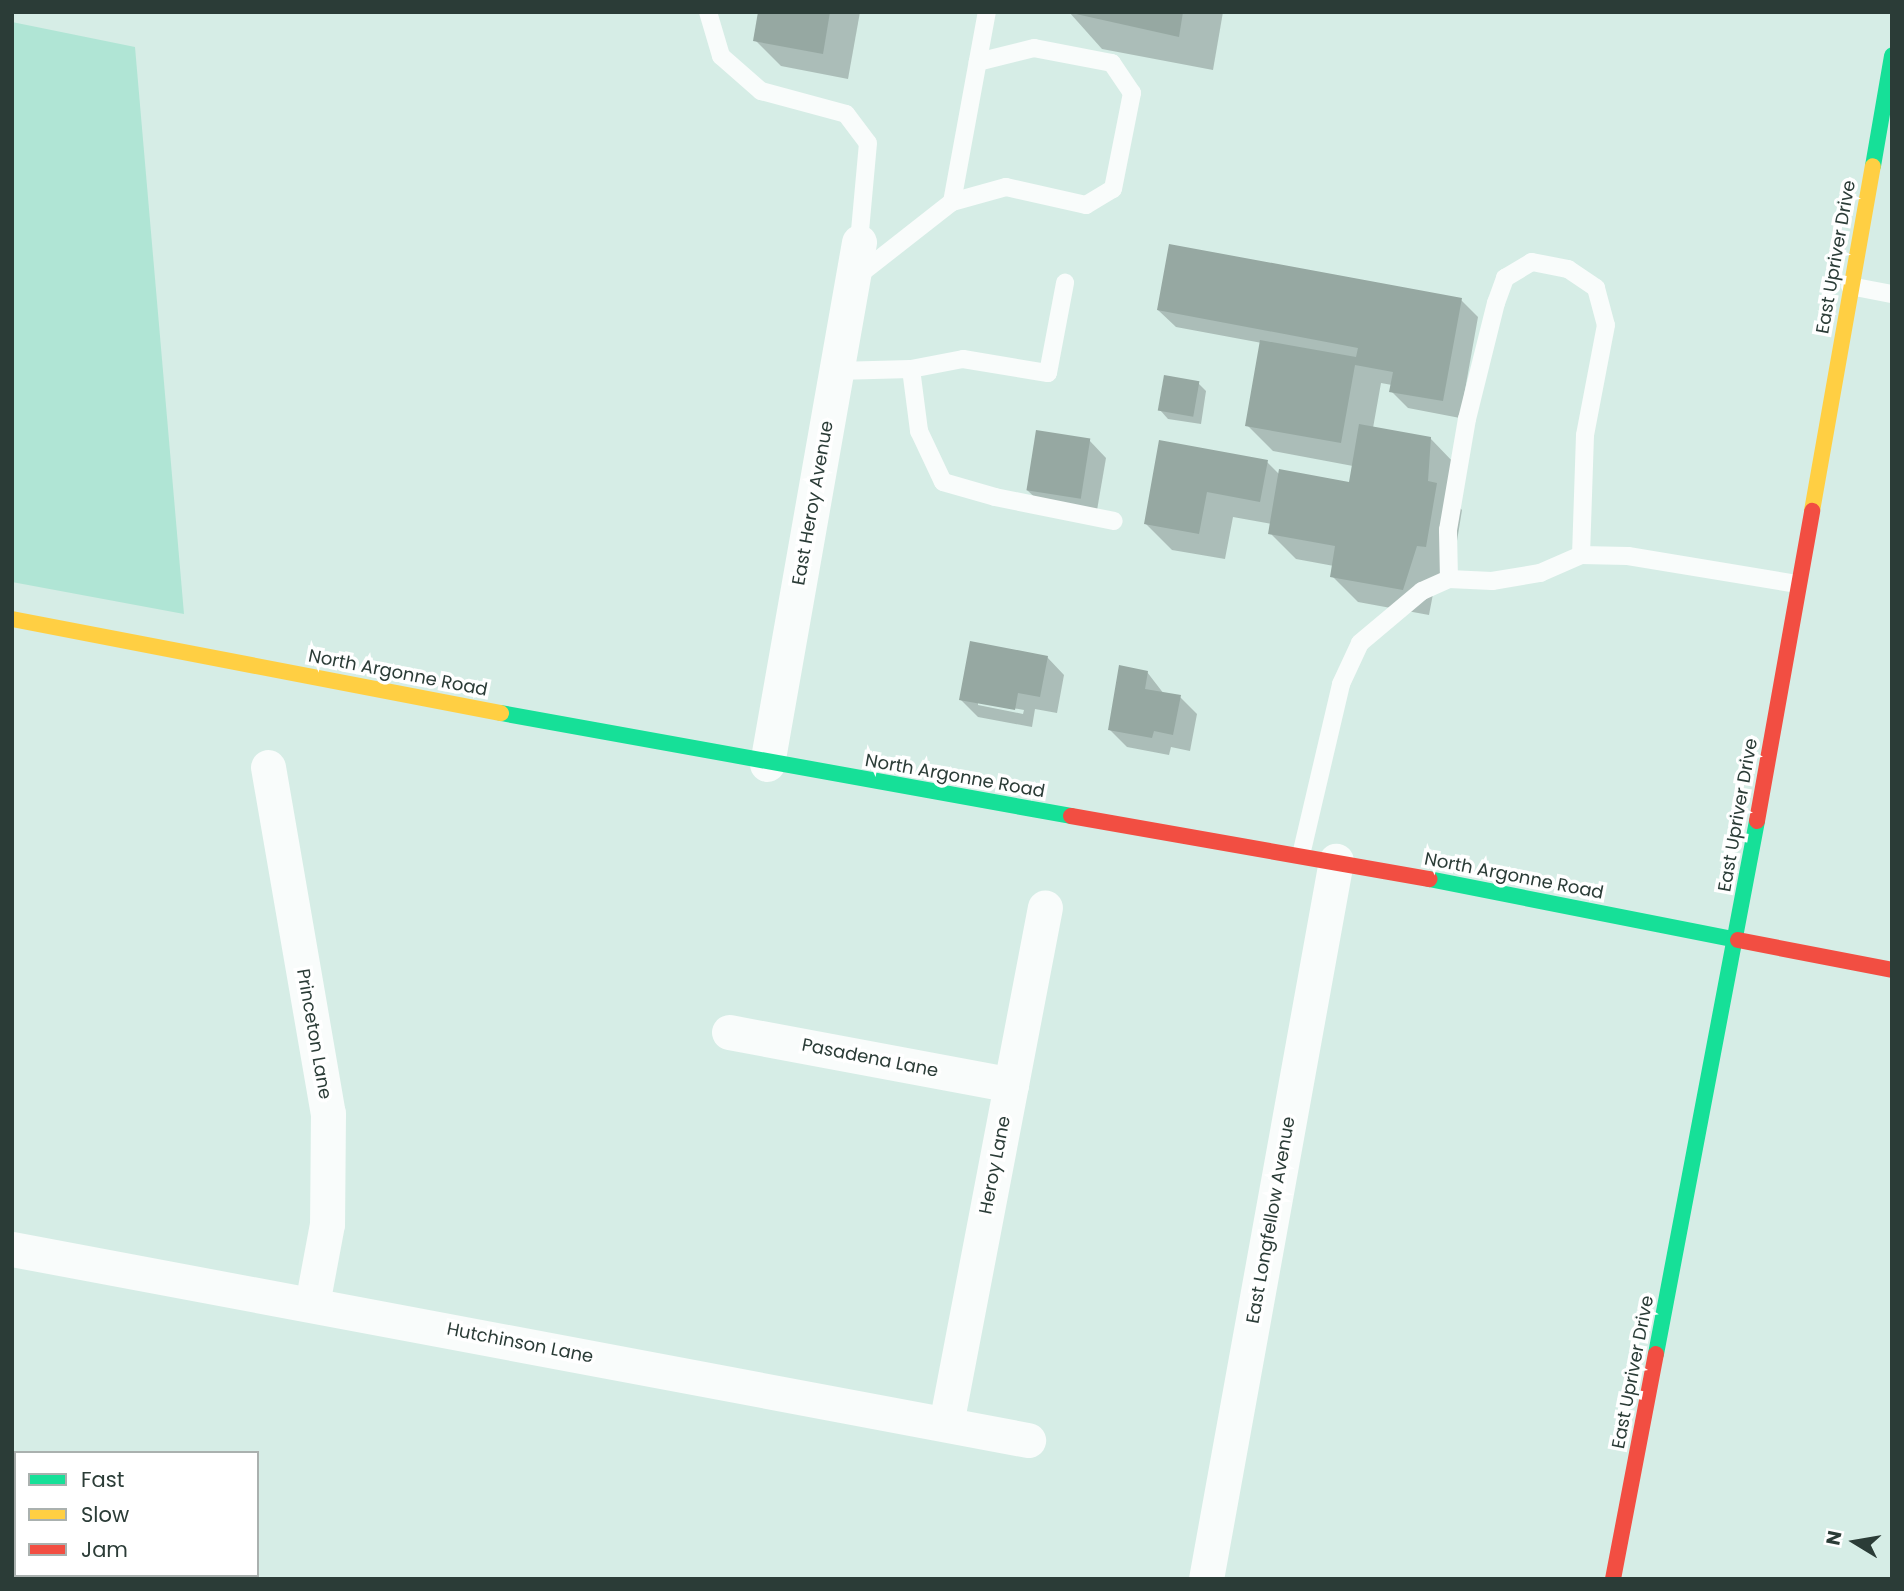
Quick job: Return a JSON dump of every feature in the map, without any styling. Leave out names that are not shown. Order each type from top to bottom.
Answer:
[{"type":"main road","name":"East Upriver Drive","points":[[1612,1579],[1736,940],[1892,57]]},
{"type":"main road","name":"North Argonne Road","points":[[12,620],[767,764],[1336,861],[1892,970]]},
{"type":"street","name":"East Heroy Avenue","points":[[767,764],[859,242]]},
{"type":"street","name":"Princeton Lane","points":[[268,766],[328,1114],[327,1224],[312,1304]]},
{"type":"street","name":"East Longfellow Avenue","points":[[1206,1579],[1336,861]]},
{"type":"street","name":"Heroy Lane","points":[[946,1424],[1045,907]]},
{"type":"street","name":"Pasadena Lane","points":[[729,1032],[1011,1085]]},
{"type":"street","name":"Hutchinson Lane","points":[[12,1249],[1028,1440]]},
{"type":"lane","points":[[708,12],[721,56],[761,91],[846,114],[868,143],[859,242]]},
{"type":"lane","points":[[952,202],[988,12]]},
{"type":"lane","points":[[852,280],[952,202],[1006,187],[1086,205],[1113,189],[1132,93],[1112,64],[1034,48],[978,62]]},
{"type":"lane","points":[[1450,579],[1448,530],[1466,418],[1505,278],[1532,262],[1568,269],[1596,288],[1606,325],[1585,435],[1581,555]]},
{"type":"lane","points":[[836,371],[911,369],[963,359],[1048,373],[1065,283]]},
{"type":"lane","points":[[1850,286],[1892,294]]},
{"type":"lane","points":[[911,369],[919,431],[943,482],[1114,521]]},
{"type":"lane","points":[[1301,855],[1341,684],[1360,643],[1422,591],[1450,579],[1492,581],[1539,573],[1581,555],[1628,556],[1798,584]]},
{"type":"green space","points":[[12,22],[135,47],[184,614],[12,582]]},
{"type":"building","points":[[758,12],[830,12],[823,54],[753,41]]},
{"type":"building","points":[[1067,12],[1183,12],[1179,37]]},
{"type":"building","points":[[1169,244],[1462,298],[1443,401],[1389,392],[1393,372],[1355,365],[1341,443],[1245,426],[1260,340],[1356,357],[1358,348],[1157,310]]},
{"type":"building","points":[[1164,375],[1199,381],[1193,417],[1158,410]]},
{"type":"building","points":[[1359,424],[1431,437],[1428,481],[1437,483],[1426,547],[1417,546],[1403,590],[1330,577],[1335,546],[1268,534],[1279,469],[1349,482]]},
{"type":"building","points":[[1036,430],[1090,439],[1081,499],[1026,490]]},
{"type":"building","points":[[1159,440],[1268,460],[1260,502],[1207,492],[1199,534],[1144,524]]},
{"type":"building","points":[[970,641],[1048,656],[1040,697],[1018,693],[1015,710],[959,700]]},
{"type":"building","points":[[1119,665],[1148,671],[1145,689],[1181,695],[1173,735],[1154,731],[1152,738],[1108,730]]},
{"type":"traffic: fast","points":[[1873,166],[1892,56]]},
{"type":"traffic: fast","points":[[501,713],[1071,816]]},
{"type":"traffic: fast","points":[[1656,1354],[1757,821]]},
{"type":"traffic: fast","points":[[1429,879],[1738,940]]},
{"type":"traffic: slow","points":[[1812,511],[1873,166]]},
{"type":"traffic: slow","points":[[12,619],[501,713]]},
{"type":"traffic: jam","points":[[1757,821],[1812,511]]},
{"type":"traffic: jam","points":[[1071,816],[1429,879]]},
{"type":"traffic: jam","points":[[1738,940],[1892,970]]},
{"type":"traffic: jam","points":[[1613,1579],[1656,1354]]}]
